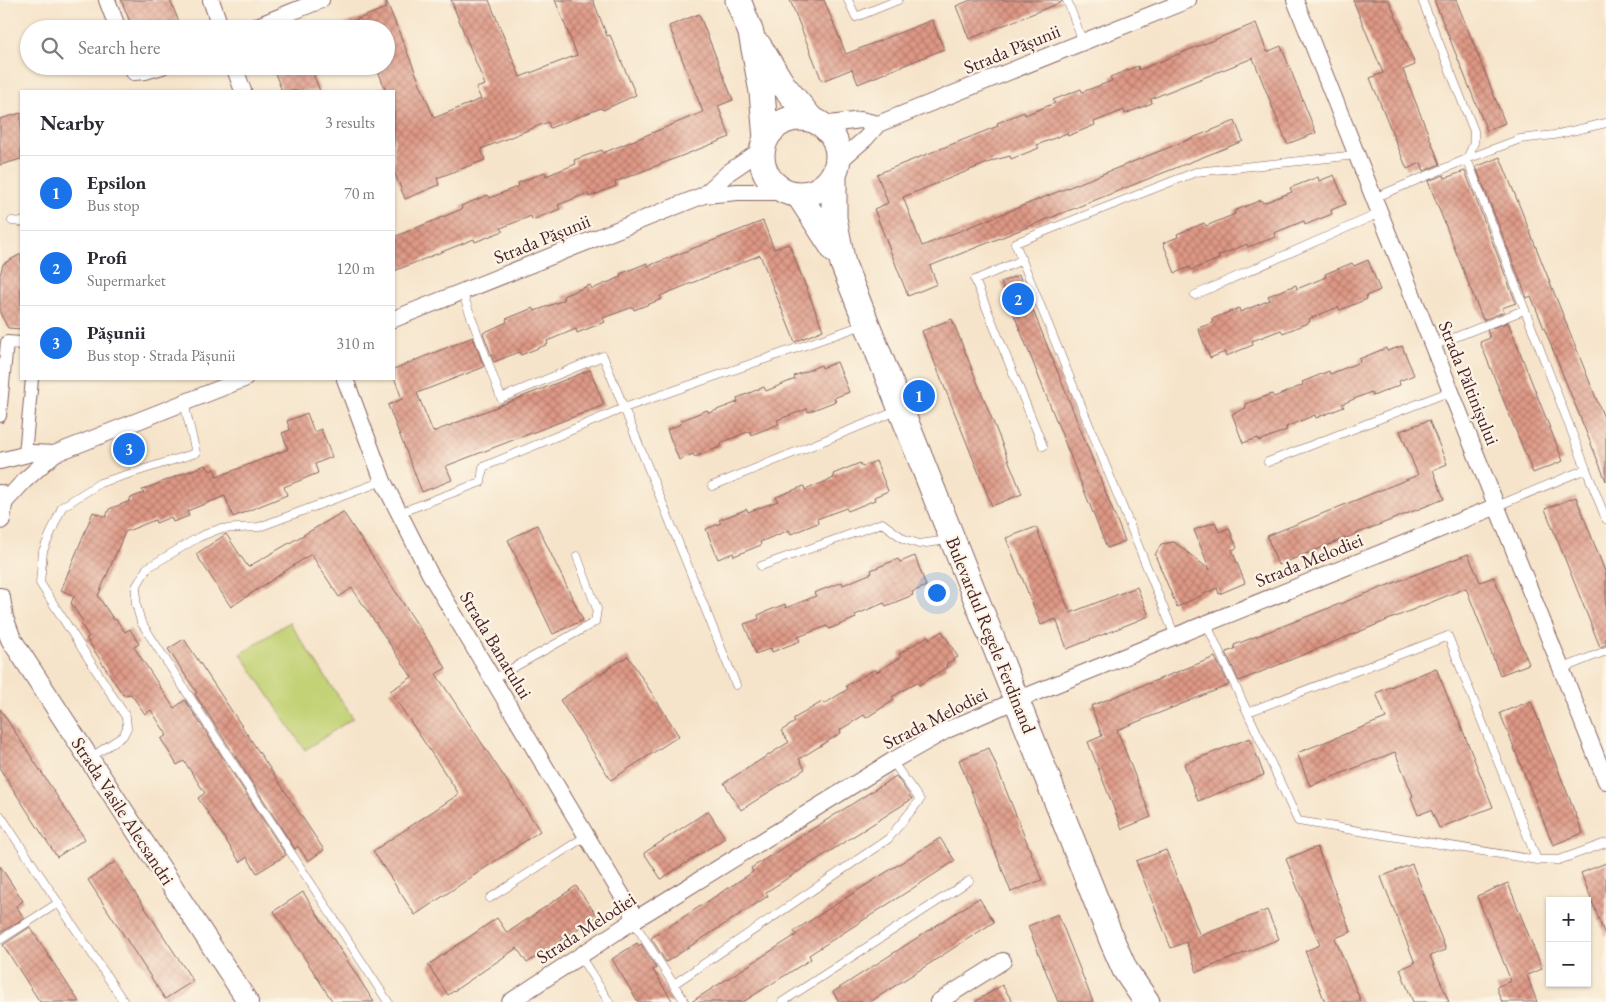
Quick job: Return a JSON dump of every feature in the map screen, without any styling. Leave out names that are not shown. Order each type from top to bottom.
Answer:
[{"type":"main road","points":[[738,0],[751,33],[783,85],[817,122],[830,132],[835,141],[838,152],[836,168],[827,182],[819,189],[809,193],[793,193],[774,183],[765,170],[762,160],[764,144],[762,92],[751,33]]},
{"type":"main road","points":[[764,144],[772,130],[780,123],[802,118],[817,122]]},
{"type":"main road","name":"Bulevardul Regele Ferdinand","points":[[836,168],[834,218],[843,264],[1125,970],[1147,1002]]},
{"type":"main road","name":"Bulevardul Regele Ferdinand","points":[[793,193],[843,264]]},
{"type":"street","points":[[107,0],[115,20]]},
{"type":"street","points":[[211,0],[218,20]]},
{"type":"street","points":[[272,20],[321,0]]},
{"type":"street","name":"Strada Pășunii","points":[[836,168],[878,124],[1188,0]]},
{"type":"street","name":"Strada Păltinișului","points":[[1295,0],[1606,781]]},
{"type":"street","points":[[237,75],[243,90]]},
{"type":"street","name":"Strada Pășunii","points":[[817,122],[861,120],[878,124]]},
{"type":"street","name":"Strada Pășunii","points":[[704,196],[764,144]]},
{"type":"street","name":"Strada Pășunii","points":[[395,319],[704,196],[738,192],[793,193]]},
{"type":"street","points":[[0,416],[7,342],[20,343]]},
{"type":"street","points":[[25,454],[32,380]]},
{"type":"street","points":[[1,506],[24,481],[54,454],[241,380]]},
{"type":"street","name":"Strada Banatului","points":[[345,380],[383,480],[430,574],[634,920]]},
{"type":"street","points":[[0,460],[25,454],[54,454]]},
{"type":"street","name":"Strada Melodiei","points":[[510,1002],[634,920],[892,761],[947,730],[1497,506]]},
{"type":"street","name":"Strada Vasile Alecsandri","points":[[0,598],[2,616],[11,639],[248,1002]]},
{"type":"street","points":[[938,1002],[1003,961]]},
{"type":"lane","points":[[848,0],[856,17],[898,0]]},
{"type":"lane","points":[[1067,0],[1083,42]]},
{"type":"lane","points":[[1422,0],[1474,131],[1474,143],[1467,159],[1606,519]]},
{"type":"lane","points":[[1195,295],[1377,206],[1467,159],[1520,139],[1554,135],[1606,123]]},
{"type":"lane","points":[[1175,636],[1015,243],[1196,172],[1357,156]]},
{"type":"lane","points":[[12,221],[20,222]]},
{"type":"lane","points":[[1022,260],[975,280],[1043,446]]},
{"type":"lane","points":[[462,292],[501,398],[603,356],[736,686]]},
{"type":"lane","points":[[1433,346],[1524,310]]},
{"type":"lane","points":[[399,513],[481,482],[483,467],[624,408],[867,324]]},
{"type":"lane","points":[[1268,462],[1450,391]]},
{"type":"lane","points":[[89,759],[123,736],[127,728],[126,717],[40,583],[43,551],[62,507],[100,483],[196,453],[184,402]]},
{"type":"lane","points":[[712,486],[901,409]]},
{"type":"lane","points":[[1497,506],[1586,469]]},
{"type":"lane","points":[[383,480],[259,527],[219,529],[199,536],[147,568],[136,587],[136,604],[141,622],[388,1002]]},
{"type":"lane","points":[[761,566],[882,523],[904,539],[918,544],[953,540]]},
{"type":"lane","points":[[493,679],[595,622],[597,609],[577,556]]},
{"type":"lane","points":[[1206,624],[1298,821],[1537,860],[1559,860],[1606,843]]},
{"type":"lane","points":[[1248,712],[1448,636],[1537,860]]},
{"type":"lane","points":[[1561,669],[1606,651]]},
{"type":"lane","points":[[674,984],[888,839],[920,800],[892,761]]},
{"type":"lane","points":[[0,815],[124,1002]]},
{"type":"lane","points":[[490,898],[586,836]]},
{"type":"lane","points":[[782,1002],[969,881]]},
{"type":"lane","points":[[0,940],[58,903]]},
{"type":"lane","points":[[634,920],[685,1002]]},
{"type":"lane","points":[[580,956],[609,1002]]},
{"type":"green space","points":[[289,622],[353,718],[305,750],[241,654]]},
{"type":"building","points":[[121,0],[170,0],[178,20],[129,20]]},
{"type":"building","points":[[386,0],[394,20],[355,20],[386,8]]},
{"type":"building","points":[[451,0],[489,0],[520,77],[577,55],[555,0],[593,0],[607,36],[610,35],[636,95],[603,110],[601,108],[550,128],[548,122],[481,149],[485,160],[437,178],[439,185],[405,199],[395,174],[395,90],[386,90],[380,75],[395,75],[395,22],[434,118],[481,99],[476,88],[485,85]]},
{"type":"building","points":[[790,0],[824,0],[846,54],[932,20],[944,49],[858,84],[852,69],[822,81]]},
{"type":"building","points":[[971,0],[1061,0],[1062,2],[969,39],[956,6]]},
{"type":"building","points":[[1353,0],[1389,0],[1415,65],[1403,70],[1440,164],[1424,171],[1421,163],[1407,169],[1370,78],[1383,73]]},
{"type":"building","points":[[1434,0],[1456,0],[1505,123],[1487,131]]},
{"type":"building","points":[[699,14],[733,100],[718,106],[730,137],[615,182],[616,186],[589,197],[588,193],[558,205],[560,209],[532,220],[531,216],[501,228],[503,231],[475,242],[474,239],[395,271],[395,237],[462,209],[461,206],[488,195],[490,198],[519,186],[518,183],[545,172],[546,176],[576,164],[574,160],[602,150],[603,153],[703,112],[669,26]]},
{"type":"building","points":[[1256,23],[1267,52],[1281,46],[1316,133],[1287,144],[1253,58],[1151,99],[1152,103],[1125,114],[1124,110],[1094,122],[1095,125],[1068,136],[1067,133],[1037,145],[1039,148],[1011,159],[1010,156],[995,160],[903,197],[922,246],[1235,121],[1243,141],[930,266],[937,284],[908,296],[874,209],[888,203],[877,174],[998,126],[997,123],[1024,112],[1025,115],[1055,103],[1053,100],[1081,89],[1082,92],[1112,81],[1110,77],[1138,66],[1139,70]]},
{"type":"building","points":[[276,75],[314,75],[320,90],[282,90]]},
{"type":"building","points":[[20,113],[20,159],[0,165],[0,119]]},
{"type":"building","points":[[1500,157],[1606,423],[1606,481],[1531,296],[1527,298],[1476,167]]},
{"type":"building","points":[[1465,171],[1516,303],[1502,308],[1504,312],[1483,320],[1428,181],[1444,175],[1445,178]]},
{"type":"building","points":[[1334,175],[1346,204],[1331,210],[1332,214],[1305,225],[1304,221],[1274,233],[1276,237],[1248,247],[1247,244],[1218,256],[1219,259],[1191,270],[1190,267],[1175,273],[1163,243],[1178,237],[1177,234],[1204,223],[1206,226],[1235,214],[1234,211],[1261,200],[1263,203],[1292,192],[1290,188],[1318,177],[1319,181]]},
{"type":"building","points":[[763,221],[774,249],[789,244],[823,330],[795,342],[760,255],[660,296],[662,299],[634,310],[633,307],[603,318],[605,322],[577,333],[576,329],[547,341],[548,344],[521,355],[519,352],[494,362],[483,333],[507,322],[506,319],[533,308],[535,311],[564,300],[563,296],[590,285],[592,289],[621,277],[620,274],[647,263],[648,266]]},
{"type":"building","points":[[20,255],[20,329],[8,328],[0,313],[0,275],[3,264]]},
{"type":"building","points":[[1368,260],[1380,290],[1366,296],[1367,299],[1340,310],[1338,307],[1309,319],[1310,322],[1283,333],[1281,330],[1252,341],[1253,345],[1226,356],[1225,352],[1210,358],[1198,328],[1213,323],[1212,319],[1239,308],[1240,312],[1270,300],[1268,296],[1296,285],[1297,289],[1326,277],[1325,274],[1352,263],[1354,266]]},
{"type":"building","points":[[1019,275],[1125,541],[1107,548],[1001,282]]},
{"type":"building","points":[[952,319],[1022,494],[992,506],[922,331]]},
{"type":"building","points":[[1508,322],[1563,461],[1533,473],[1480,342],[1490,338],[1487,330]]},
{"type":"building","points":[[473,337],[484,367],[417,393],[433,432],[590,370],[604,405],[446,466],[452,480],[422,492],[388,405],[402,399],[395,380],[395,369]]},
{"type":"building","points":[[1402,346],[1414,375],[1399,381],[1400,385],[1373,396],[1371,392],[1342,404],[1344,407],[1316,418],[1315,415],[1286,427],[1287,430],[1259,441],[1258,438],[1243,443],[1232,414],[1246,408],[1245,404],[1272,394],[1274,397],[1303,385],[1302,382],[1329,371],[1330,374],[1360,362],[1359,359],[1386,348],[1387,351]]},
{"type":"building","points":[[837,362],[849,392],[834,398],[836,401],[808,412],[807,409],[777,420],[779,424],[751,435],[750,431],[721,443],[722,446],[695,457],[693,454],[679,460],[667,430],[681,424],[680,421],[707,410],[709,413],[738,402],[737,398],[764,387],[766,391],[795,379],[794,376],[821,365],[822,368]]},
{"type":"building","points":[[307,413],[314,432],[321,429],[332,457],[315,464],[318,473],[284,487],[287,495],[233,517],[225,496],[187,511],[189,516],[173,522],[171,517],[156,523],[155,520],[125,532],[98,596],[114,620],[116,619],[125,632],[130,629],[139,644],[134,647],[174,708],[185,700],[286,855],[257,873],[247,857],[240,862],[198,798],[205,793],[184,761],[177,765],[161,739],[167,735],[151,710],[145,714],[131,694],[123,695],[86,638],[89,637],[81,624],[83,622],[71,603],[74,596],[61,590],[93,512],[106,517],[109,509],[144,493],[142,490],[205,465],[211,471],[214,469],[217,477],[288,449],[282,433],[290,430],[287,421]]},
{"type":"building","points":[[1429,420],[1447,464],[1433,470],[1444,499],[1278,565],[1267,536],[1418,475],[1400,431]]},
{"type":"building","points":[[876,461],[888,491],[874,497],[875,500],[848,511],[846,508],[817,519],[818,523],[791,534],[789,530],[760,542],[761,545],[734,556],[733,553],[718,559],[706,529],[721,523],[719,520],[747,509],[748,512],[778,501],[776,497],[804,486],[805,490],[834,478],[833,474],[860,463],[862,467]]},
{"type":"building","points":[[1576,497],[1606,574],[1606,645],[1600,647],[1545,509]]},
{"type":"building","points":[[343,512],[446,668],[436,674],[540,831],[415,915],[373,851],[459,794],[390,691],[412,677],[352,588],[339,597],[311,554],[231,607],[196,554],[226,534],[248,567]]},
{"type":"building","points":[[1215,522],[1219,532],[1229,528],[1237,548],[1232,550],[1245,583],[1219,594],[1217,588],[1177,607],[1155,555],[1161,544],[1174,542],[1210,570],[1194,530]]},
{"type":"building","points":[[537,525],[583,620],[553,634],[508,540]]},
{"type":"building","points":[[1036,527],[1070,613],[1137,587],[1149,616],[1067,649],[1056,619],[1041,625],[1006,538]]},
{"type":"building","points":[[1468,554],[1480,582],[1494,577],[1529,664],[1500,675],[1466,588],[1239,681],[1226,652],[1235,649],[1234,645]]},
{"type":"building","points":[[915,556],[926,586],[912,592],[913,595],[886,606],[884,603],[855,615],[856,618],[829,629],[827,626],[798,637],[800,641],[772,652],[771,648],[756,654],[744,624],[759,619],[758,615],[785,604],[786,608],[816,596],[814,593],[842,582],[843,585],[872,573],[871,570],[898,559],[900,562]]},
{"type":"building","points":[[942,631],[958,657],[946,664],[947,667],[919,685],[917,682],[892,697],[894,700],[866,718],[864,715],[840,730],[841,733],[799,759],[805,769],[741,810],[724,783],[789,742],[781,731],[795,722],[793,719],[822,702],[824,704],[848,689],[846,686],[875,669],[877,672],[901,657],[899,654],[928,636],[930,639]]},
{"type":"building","points":[[184,639],[324,850],[308,861],[298,846],[295,849],[168,649]]},
{"type":"building","points":[[628,656],[679,736],[611,780],[560,700]]},
{"type":"building","points":[[1215,657],[1229,685],[1117,730],[1151,817],[1122,829],[1088,742],[1102,736],[1091,706]]},
{"type":"building","points":[[1436,668],[1493,807],[1439,828],[1431,810],[1418,815],[1411,797],[1413,796],[1395,752],[1310,786],[1297,753],[1386,718],[1376,693]]},
{"type":"building","points":[[1531,701],[1583,833],[1553,845],[1500,713]]},
{"type":"building","points":[[0,709],[85,839],[57,857],[0,769]]},
{"type":"building","points":[[1250,738],[1264,775],[1198,801],[1184,764]]},
{"type":"building","points":[[989,748],[1042,880],[1011,892],[959,760]]},
{"type":"building","points":[[896,776],[912,799],[766,892],[768,896],[666,962],[651,938],[753,872],[751,868]]},
{"type":"building","points":[[708,811],[725,838],[661,879],[644,853]]},
{"type":"building","points":[[940,838],[955,861],[809,955],[811,959],[743,1002],[691,1002],[796,935],[794,931]]},
{"type":"building","points":[[1317,847],[1351,932],[1335,938],[1361,1002],[1325,1002],[1305,951],[1320,945],[1286,859]]},
{"type":"building","points":[[1166,850],[1200,936],[1267,910],[1279,939],[1197,972],[1186,942],[1171,948],[1136,861]]},
{"type":"building","points":[[115,862],[193,981],[165,999],[88,880]]},
{"type":"building","points":[[1606,863],[1606,935],[1605,935],[1581,873]]},
{"type":"building","points":[[1412,864],[1446,950],[1430,956],[1449,1002],[1413,1002],[1400,969],[1415,963],[1381,877]]},
{"type":"building","points":[[0,866],[23,901],[16,906],[24,918],[0,933]]},
{"type":"building","points":[[1508,883],[1542,969],[1527,975],[1537,1002],[1502,1002],[1496,987],[1511,981],[1477,896]]},
{"type":"building","points":[[576,886],[597,916],[527,963],[517,948],[448,995],[428,965],[497,918],[507,933]]},
{"type":"building","points":[[303,892],[374,1002],[333,1002],[274,911]]},
{"type":"building","points":[[979,898],[994,922],[870,1002],[839,1002],[833,992]]},
{"type":"building","points":[[1058,914],[1093,1002],[1058,1002],[1028,926]]},
{"type":"building","points":[[30,927],[79,1002],[40,1002],[3,945]]},
{"type":"building","points":[[637,943],[638,946],[641,944],[656,968],[653,970],[673,1002],[638,1002],[612,959]]},
{"type":"building","points":[[1002,985],[1013,1002],[975,1002]]},
{"type":"place","name":"Profi","points":[[1018,299]]},
{"type":"place","name":"Epsilon","points":[[919,396]]},
{"type":"place","name":"Pășunii","points":[[129,449]]}]
